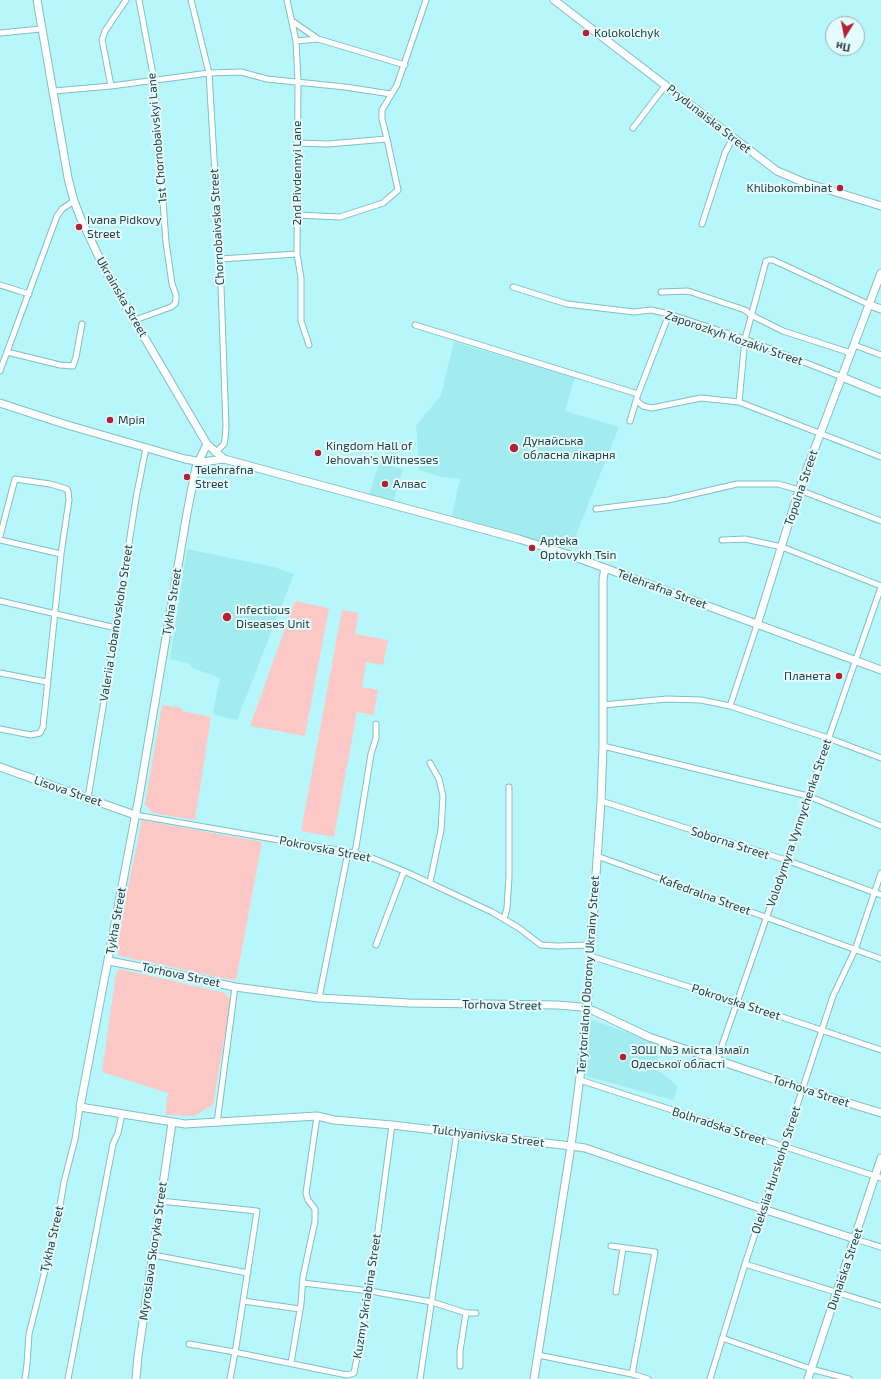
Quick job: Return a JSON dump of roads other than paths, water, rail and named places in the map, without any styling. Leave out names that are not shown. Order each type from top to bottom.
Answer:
[{"type":"main road","name":"Ukrainska Street","points":[[37,0],[68,178],[74,201],[92,246],[207,444],[215,453],[224,459]]},
{"type":"main road","name":"Prydunaiska Street","points":[[554,0],[590,26],[665,86],[777,171],[803,182],[881,206]]},
{"type":"main road","name":"Topolna Street","points":[[757,625],[799,490],[854,345],[879,286],[881,273]]},
{"type":"main road","points":[[870,305],[881,309]]},
{"type":"main road","name":"Zaporozkyh Kozakiv Street","points":[[842,377],[881,393]]},
{"type":"main road","name":"Telehrafna Street","points":[[0,403],[146,448],[199,462],[224,459],[502,534],[567,554],[881,670]]},
{"type":"main road","name":"Tykha Street","points":[[80,1107],[109,961],[152,725],[195,471],[207,444]]},
{"type":"main road","name":"Terytorialnoi Oborony Ukrainy Street","points":[[534,1379],[571,1146],[585,1038],[590,945],[601,801],[603,746],[603,588],[605,568]]},
{"type":"main road","name":"Lisova Street","points":[[0,767],[135,815]]},
{"type":"main road","name":"Torhova Street","points":[[109,961],[235,987],[319,998],[409,1003],[570,1006],[586,1008],[648,1036],[803,1089],[881,1113]]},
{"type":"main road","name":"Tulchyanivska Street","points":[[80,1107],[191,1124],[317,1116],[334,1120],[392,1124],[585,1148],[763,1210],[855,1239]]},
{"type":"main road","name":"Myroslava Skoryka Street","points":[[136,1379],[138,1356],[172,1122]]},
{"type":"main road","name":"Dunaiska Street","points":[[808,1379],[836,1293],[878,1177],[881,1158]]},
{"type":"street","points":[[111,86],[102,40],[105,31],[126,0]]},
{"type":"street","name":"1st Chornobaivskyi Lane","points":[[135,320],[171,307],[175,304],[176,299],[172,284],[166,242],[154,80],[139,0]]},
{"type":"street","name":"Chornobaivska Street","points":[[191,0],[209,73],[220,259],[226,439],[224,444],[215,453]]},
{"type":"street","name":"2nd Pivdennyi Lane","points":[[288,0],[296,41],[298,81],[297,254],[301,278],[301,320],[309,345]]},
{"type":"street","points":[[297,215],[340,217],[383,203],[398,190],[382,119],[382,110],[397,85],[424,0]]},
{"type":"street","points":[[292,21],[318,39],[404,65]]},
{"type":"street","points":[[0,33],[41,29]]},
{"type":"street","points":[[296,41],[318,39]]},
{"type":"street","points":[[54,91],[111,86],[209,73],[241,72],[267,79],[298,81],[391,94]]},
{"type":"street","points":[[633,128],[665,86]]},
{"type":"street","points":[[702,224],[725,153],[733,138]]},
{"type":"street","points":[[297,143],[328,144],[387,139]]},
{"type":"street","points":[[0,371],[30,294],[57,216],[62,209],[74,201]]},
{"type":"street","points":[[220,259],[297,254]]},
{"type":"street","points":[[739,402],[745,339],[766,261],[769,260],[870,305]]},
{"type":"street","points":[[0,285],[30,294]]},
{"type":"street","name":"Zaporozkyh Kozakiv Street","points":[[513,287],[567,304],[634,312],[651,310],[669,314],[745,339],[842,377]]},
{"type":"street","points":[[661,292],[688,291],[745,310],[751,315],[783,331],[851,354]]},
{"type":"street","points":[[630,421],[638,394],[669,314]]},
{"type":"street","points":[[7,352],[64,366],[73,366],[82,324]]},
{"type":"street","points":[[415,325],[638,394]]},
{"type":"street","points":[[854,345],[881,355]]},
{"type":"street","points":[[637,401],[643,406],[652,408],[701,398],[739,402],[881,457]]},
{"type":"street","name":"Valeriia Lobanovskoho Street","points":[[88,798],[136,498],[146,448]]},
{"type":"street","points":[[0,536],[15,479],[50,484],[67,489],[69,500],[61,554],[43,727],[40,733],[36,735],[27,735],[0,729]]},
{"type":"street","points":[[596,509],[668,500],[737,484],[778,484],[799,490],[881,521]]},
{"type":"street","points":[[722,540],[745,538],[782,547],[881,587]]},
{"type":"street","points":[[0,540],[61,554]]},
{"type":"street","name":"Volodymyra Vynnychenka Street","points":[[717,1060],[881,587]]},
{"type":"street","points":[[0,601],[116,628]]},
{"type":"street","name":"Topolna Street","points":[[730,706],[757,625]]},
{"type":"street","points":[[0,673],[48,682]]},
{"type":"street","points":[[603,705],[667,699],[695,699],[730,706],[828,738],[881,758]]},
{"type":"street","points":[[319,998],[347,857],[354,854],[371,754],[376,738],[376,724]]},
{"type":"street","points":[[603,746],[808,796],[881,826]]},
{"type":"street","points":[[430,763],[441,783],[443,802],[441,830],[430,882]]},
{"type":"street","points":[[504,919],[507,908],[509,877],[509,787]]},
{"type":"street","name":"Soborna Street","points":[[601,801],[786,860],[881,895]]},
{"type":"street","name":"Pokrovska Street","points":[[135,815],[372,858],[430,882],[504,919],[544,946],[590,945]]},
{"type":"street","name":"Kafedralna Street","points":[[597,856],[881,959]]},
{"type":"street","points":[[376,945],[404,871]]},
{"type":"street","name":"Oleksiia Hurskoho Street","points":[[710,1379],[745,1264],[833,996],[855,950],[881,873]]},
{"type":"street","name":"Pokrovska Street","points":[[590,956],[737,1002],[881,1050]]},
{"type":"street","points":[[217,1123],[235,987]]},
{"type":"street","name":"Bolhradska Street","points":[[580,1080],[878,1177]]},
{"type":"street","name":"Tykha Street","points":[[25,1379],[30,1334],[57,1223],[64,1182],[75,1139],[80,1107]]},
{"type":"street","points":[[68,1379],[113,1144],[118,1133],[122,1114]]},
{"type":"street","points":[[290,1363],[315,1221],[315,1208],[308,1200],[306,1195],[317,1116]]},
{"type":"street","name":"Kuzmy Skriabina Street","points":[[189,1344],[347,1374],[354,1373],[370,1291],[392,1124]]},
{"type":"street","points":[[420,1379],[457,1132]]},
{"type":"street","points":[[160,1201],[257,1211],[230,1379]]},
{"type":"street","name":"Tulchyanivska Street","points":[[855,1239],[881,1247]]},
{"type":"street","points":[[611,1246],[654,1252],[632,1374]]},
{"type":"street","points":[[616,1292],[623,1248]]},
{"type":"street","points":[[153,1255],[248,1273]]},
{"type":"street","points":[[745,1264],[881,1306]]},
{"type":"street","points":[[303,1283],[370,1291],[432,1302],[466,1313],[476,1313]]},
{"type":"street","points":[[243,1301],[300,1309]]},
{"type":"street","points":[[460,1366],[460,1351],[466,1313]]},
{"type":"street","points":[[722,1338],[811,1369],[849,1379]]},
{"type":"street","points":[[538,1355],[632,1374],[648,1379]]},
{"type":"place","name":"Kolokolchyk","points":[[586,33]]},
{"type":"place","name":"Khlibokombinat","points":[[840,188]]},
{"type":"place","name":"Ivana Pidkovy Street","points":[[79,227]]},
{"type":"place","name":"Мрія","points":[[110,420]]},
{"type":"place","name":"Дунайська обласна лікарня","points":[[514,448]]},
{"type":"place","name":"Kingdom Hall of Jehovah's Witnesses","points":[[318,453]]},
{"type":"place","name":"Telehrafna Street","points":[[187,477]]},
{"type":"place","name":"Алвас","points":[[385,484]]},
{"type":"place","name":"Apteka Optovykh Tsin","points":[[532,548]]},
{"type":"place","name":"Infectious Diseases Unit","points":[[227,617]]},
{"type":"place","name":"Планета","points":[[839,676]]},
{"type":"place","name":"ЗОШ №3 міста Ізмаїл Одеської області","points":[[623,1057]]}]
